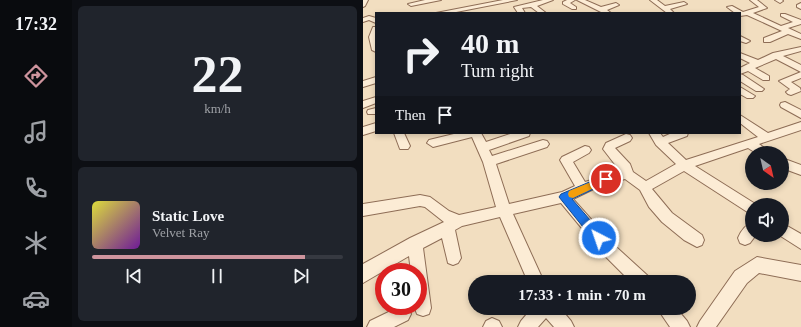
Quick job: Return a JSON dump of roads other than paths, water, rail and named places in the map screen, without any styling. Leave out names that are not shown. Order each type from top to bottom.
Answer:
[{"type":"street","points":[[411,4],[438,0]]},
{"type":"street","points":[[449,10],[491,2],[513,0]]},
{"type":"street","points":[[520,12],[517,7],[550,0]]},
{"type":"street","points":[[572,0],[565,3],[574,8]]},
{"type":"street","points":[[580,0],[606,12]]},
{"type":"street","points":[[653,0],[670,12]]},
{"type":"street","points":[[743,14],[764,8],[753,0]]},
{"type":"street","points":[[664,8],[684,4]]},
{"type":"street","points":[[532,5],[542,12]]},
{"type":"street","points":[[602,9],[616,5]]},
{"type":"street","points":[[729,7],[739,12]]},
{"type":"street","points":[[363,10],[369,20]]},
{"type":"street","points":[[743,14],[785,29],[801,37]]},
{"type":"street","points":[[783,15],[799,22]]},
{"type":"street","points":[[767,40],[799,22]]},
{"type":"street","points":[[375,32],[373,37],[375,46]]},
{"type":"street","points":[[748,67],[776,55],[801,49]]},
{"type":"street","points":[[776,55],[801,69]]},
{"type":"street","points":[[741,56],[748,67],[766,78]]},
{"type":"street","points":[[791,92],[797,90],[784,81],[801,76]]},
{"type":"street","points":[[741,77],[759,89]]},
{"type":"street","points":[[363,84],[375,80]]},
{"type":"street","points":[[741,91],[750,96]]},
{"type":"street","points":[[363,104],[375,100]]},
{"type":"street","points":[[785,105],[801,116]]},
{"type":"street","points":[[741,119],[767,138]]},
{"type":"street","points":[[645,187],[685,165],[801,126]]},
{"type":"street","points":[[363,131],[375,127]]},
{"type":"street","points":[[399,134],[404,146]]},
{"type":"street","points":[[433,143],[470,134]]},
{"type":"street","points":[[475,134],[489,162],[504,210],[532,275]]},
{"type":"street","points":[[482,148],[522,134]]},
{"type":"street","points":[[657,138],[678,134]]},
{"type":"street","points":[[626,138],[610,146],[609,149],[626,167],[627,174],[645,187],[649,196],[677,227],[697,240]]},
{"type":"street","points":[[657,138],[685,165],[745,204]]},
{"type":"street","points":[[748,143],[753,146]]},
{"type":"street","points":[[489,162],[543,144]]},
{"type":"street","points":[[583,189],[566,160],[585,150]]},
{"type":"street","points":[[789,166],[801,170]]},
{"type":"street","points":[[363,275],[366,271],[453,224],[504,210],[564,197],[609,178],[627,174]]},
{"type":"street","points":[[564,197],[609,250],[635,275]]},
{"type":"street","points":[[363,210],[411,201],[424,201],[453,224],[453,258]]},
{"type":"street","points":[[789,234],[801,242]]},
{"type":"street","points":[[415,244],[417,263]]},
{"type":"street","points":[[706,327],[741,277],[757,265],[801,273]]},
{"type":"street","points":[[376,327],[400,315]]},
{"type":"street","points":[[527,327],[537,315]]},
{"type":"street","points":[[555,315],[565,327]]},
{"type":"street","points":[[671,315],[681,327]]}]
